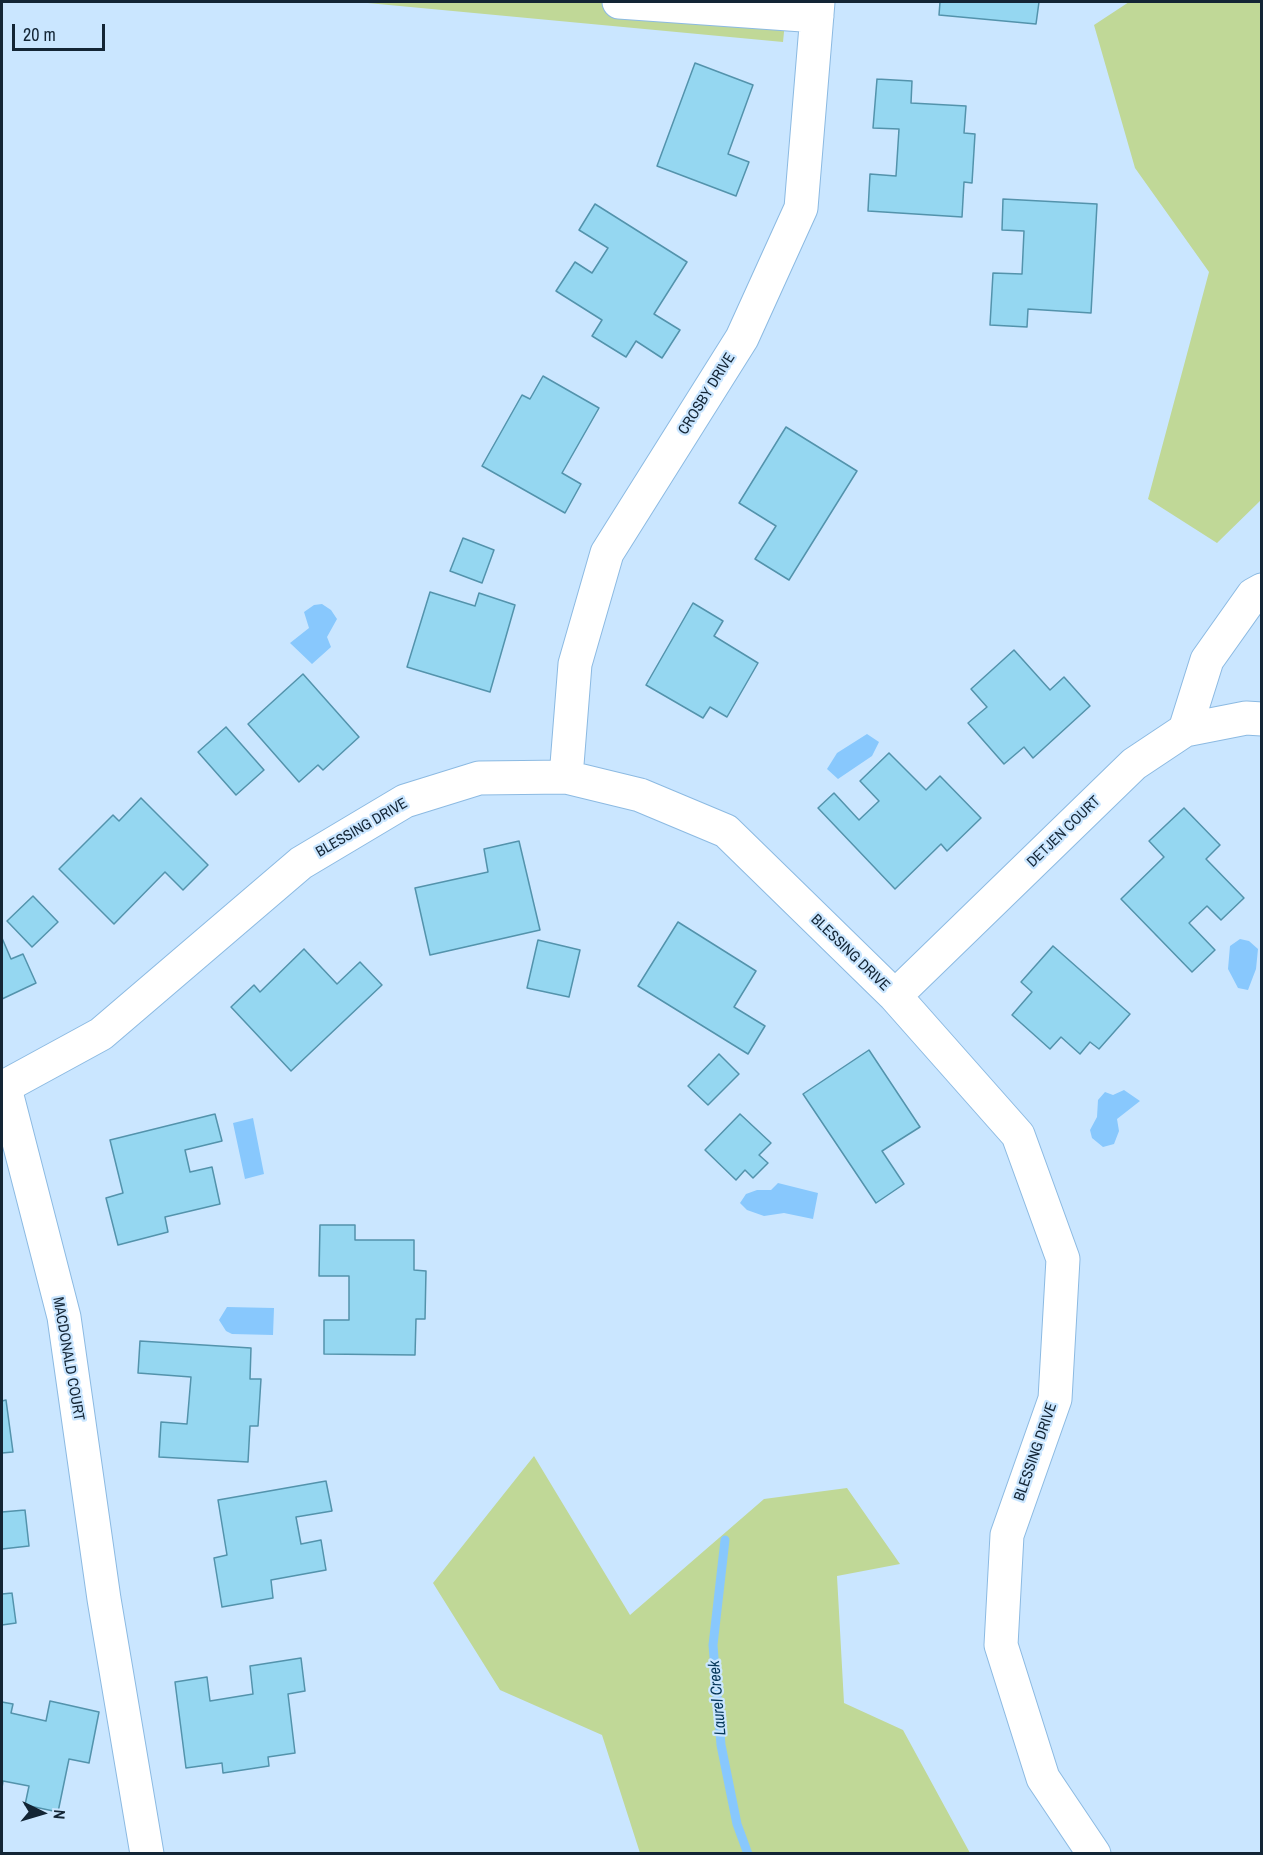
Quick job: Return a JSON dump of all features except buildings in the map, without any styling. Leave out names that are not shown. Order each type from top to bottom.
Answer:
[{"type":"street","points":[[619,2],[817,9]]},
{"type":"street","name":"CROSBY DRIVE","points":[[566,777],[575,664],[607,553],[742,338],[801,208],[817,9]]},
{"type":"street","points":[[1185,730],[1207,660],[1253,595],[1262,590]]},
{"type":"street","name":"DETJEN COURT","points":[[895,996],[1134,764],[1185,730],[1246,718],[1262,719]]},
{"type":"street","name":"BLESSING DRIVE","points":[[3,1088],[101,1034],[302,864],[405,801],[479,778],[566,777],[640,795],[726,831],[895,996],[1018,1135],[1063,1259],[1055,1399],[1007,1535],[1001,1645],[1043,1778],[1094,1854]]},
{"type":"street","name":"MACDONALD COURT","points":[[3,1088],[64,1317],[104,1599],[147,1854]]},
{"type":"green space","points":[[357,2],[787,2],[783,42]]},
{"type":"green space","points":[[1129,2],[1261,2],[1261,500],[1217,543],[1148,499],[1209,272],[1135,168],[1094,25]]},
{"type":"green space","points":[[534,1456],[630,1615],[764,1499],[847,1488],[900,1564],[837,1576],[844,1703],[903,1730],[970,1853],[640,1853],[602,1735],[500,1690],[433,1583]]},
{"type":"water","points":[[322,604],[331,610],[337,619],[327,637],[331,647],[312,664],[290,643],[309,628],[304,612],[314,605]]},
{"type":"water","points":[[867,734],[879,742],[872,756],[838,779],[827,769],[837,753]]},
{"type":"water","points":[[1240,939],[1249,941],[1258,949],[1256,969],[1248,990],[1238,988],[1228,969],[1230,946]]},
{"type":"water","points":[[1124,1090],[1140,1101],[1117,1119],[1119,1131],[1114,1144],[1103,1147],[1092,1138],[1090,1130],[1097,1117],[1098,1100],[1105,1092],[1113,1095]]},
{"type":"water","points":[[253,1118],[264,1174],[245,1179],[233,1123]]},
{"type":"water","points":[[778,1183],[818,1193],[813,1219],[784,1213],[764,1216],[747,1210],[740,1203],[746,1194],[757,1190],[771,1190]]},
{"type":"water","points":[[227,1307],[274,1308],[273,1335],[232,1334],[226,1331],[219,1320]]},
{"type":"waterway","name":"Laurel Creek","points":[[725,1540],[713,1645],[721,1745],[737,1824],[748,1854]]}]
